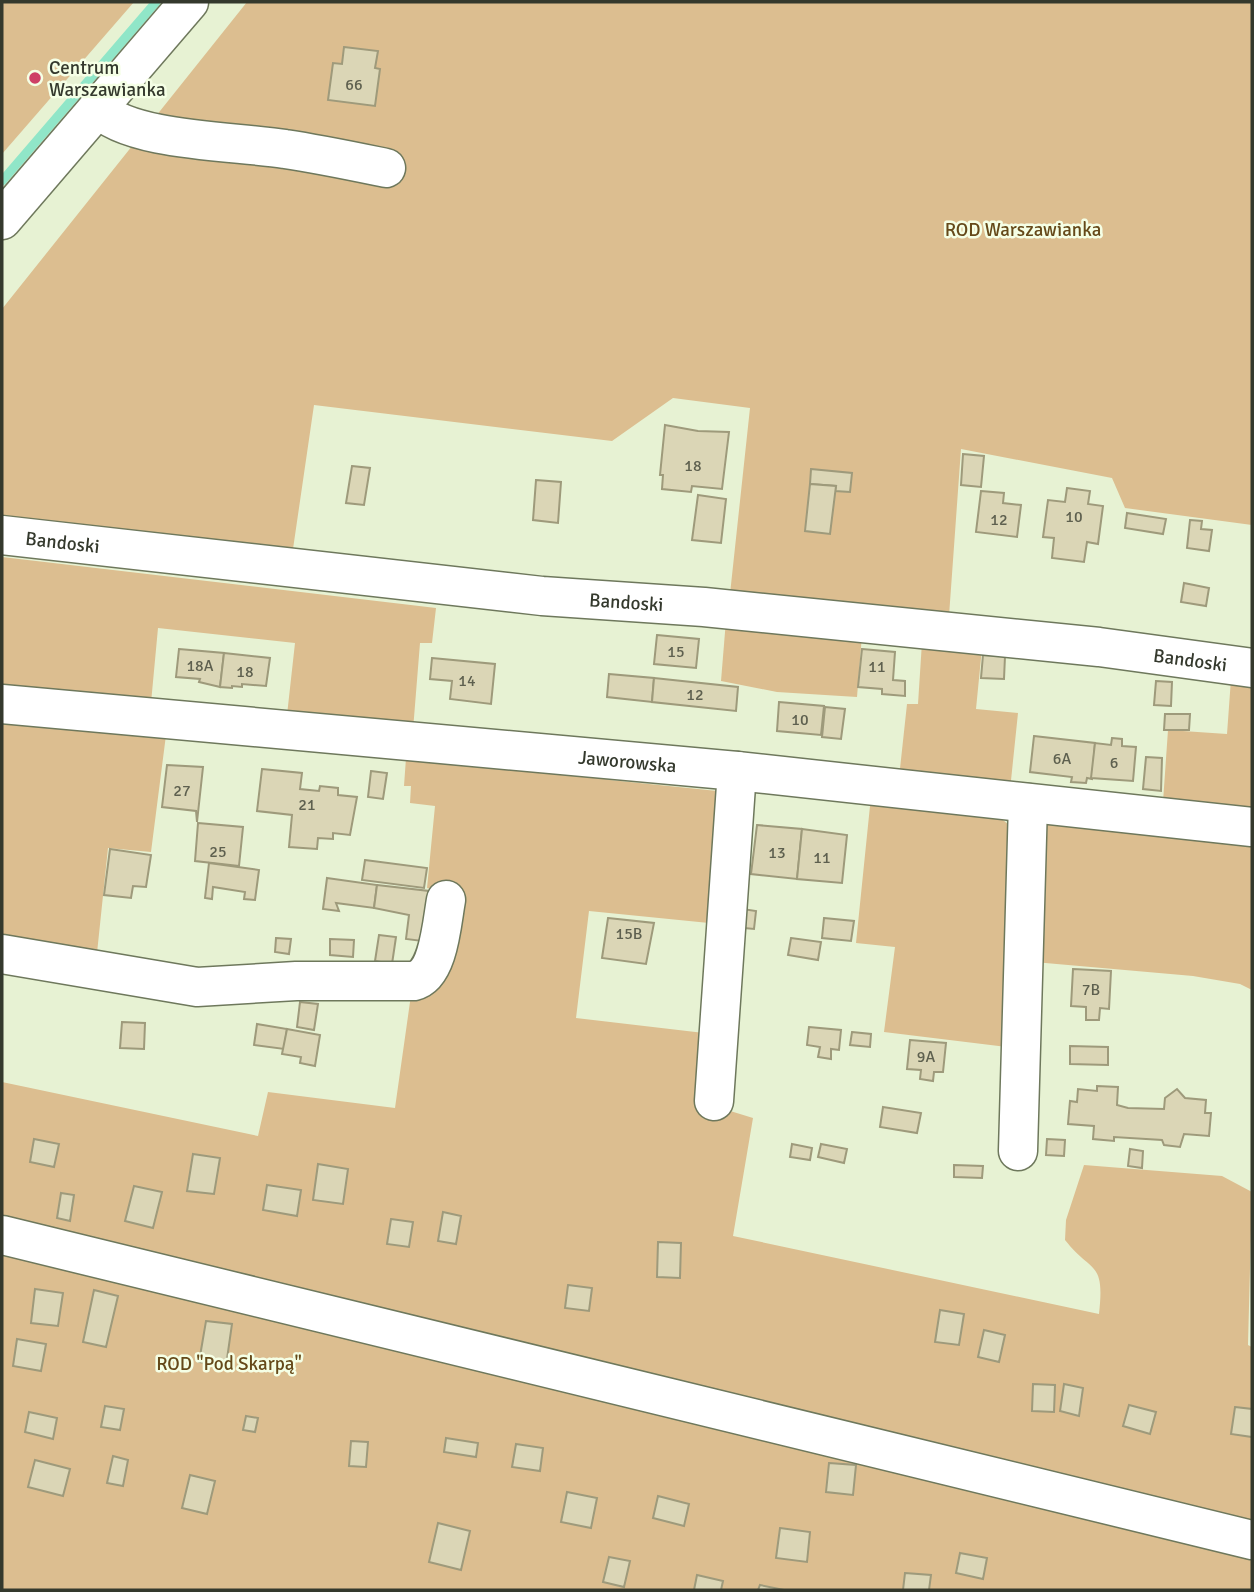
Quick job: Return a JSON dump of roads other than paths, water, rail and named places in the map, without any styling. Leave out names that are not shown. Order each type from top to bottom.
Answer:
[{"type":"street","points":[[2,220],[189,2]]},
{"type":"street","points":[[98,108],[106,116],[144,132],[285,149],[386,168]]},
{"type":"street","name":"Bandoski","points":[[2,535],[542,596],[704,607],[1099,647],[1252,668]]},
{"type":"street","name":"Jaworowska","points":[[2,704],[737,771],[1252,827]]},
{"type":"street","points":[[715,1101],[737,771]]},
{"type":"street","points":[[1018,1151],[1028,803]]},
{"type":"street","points":[[2,954],[197,987],[296,981],[414,981],[423,978],[428,972],[439,943],[446,900]]},
{"type":"street","points":[[2,1234],[1252,1540]]},
{"type":"waterway","points":[[2,181],[156,2]]},
{"type":"place","name":"Centrum Warszawianka","points":[[35,78]]},
{"type":"park label","name":"ROD Warszawianka","points":[[1023,229]]},
{"type":"park label","name":"ROD \"Pod Skarpą\"","points":[[229,1363]]}]
